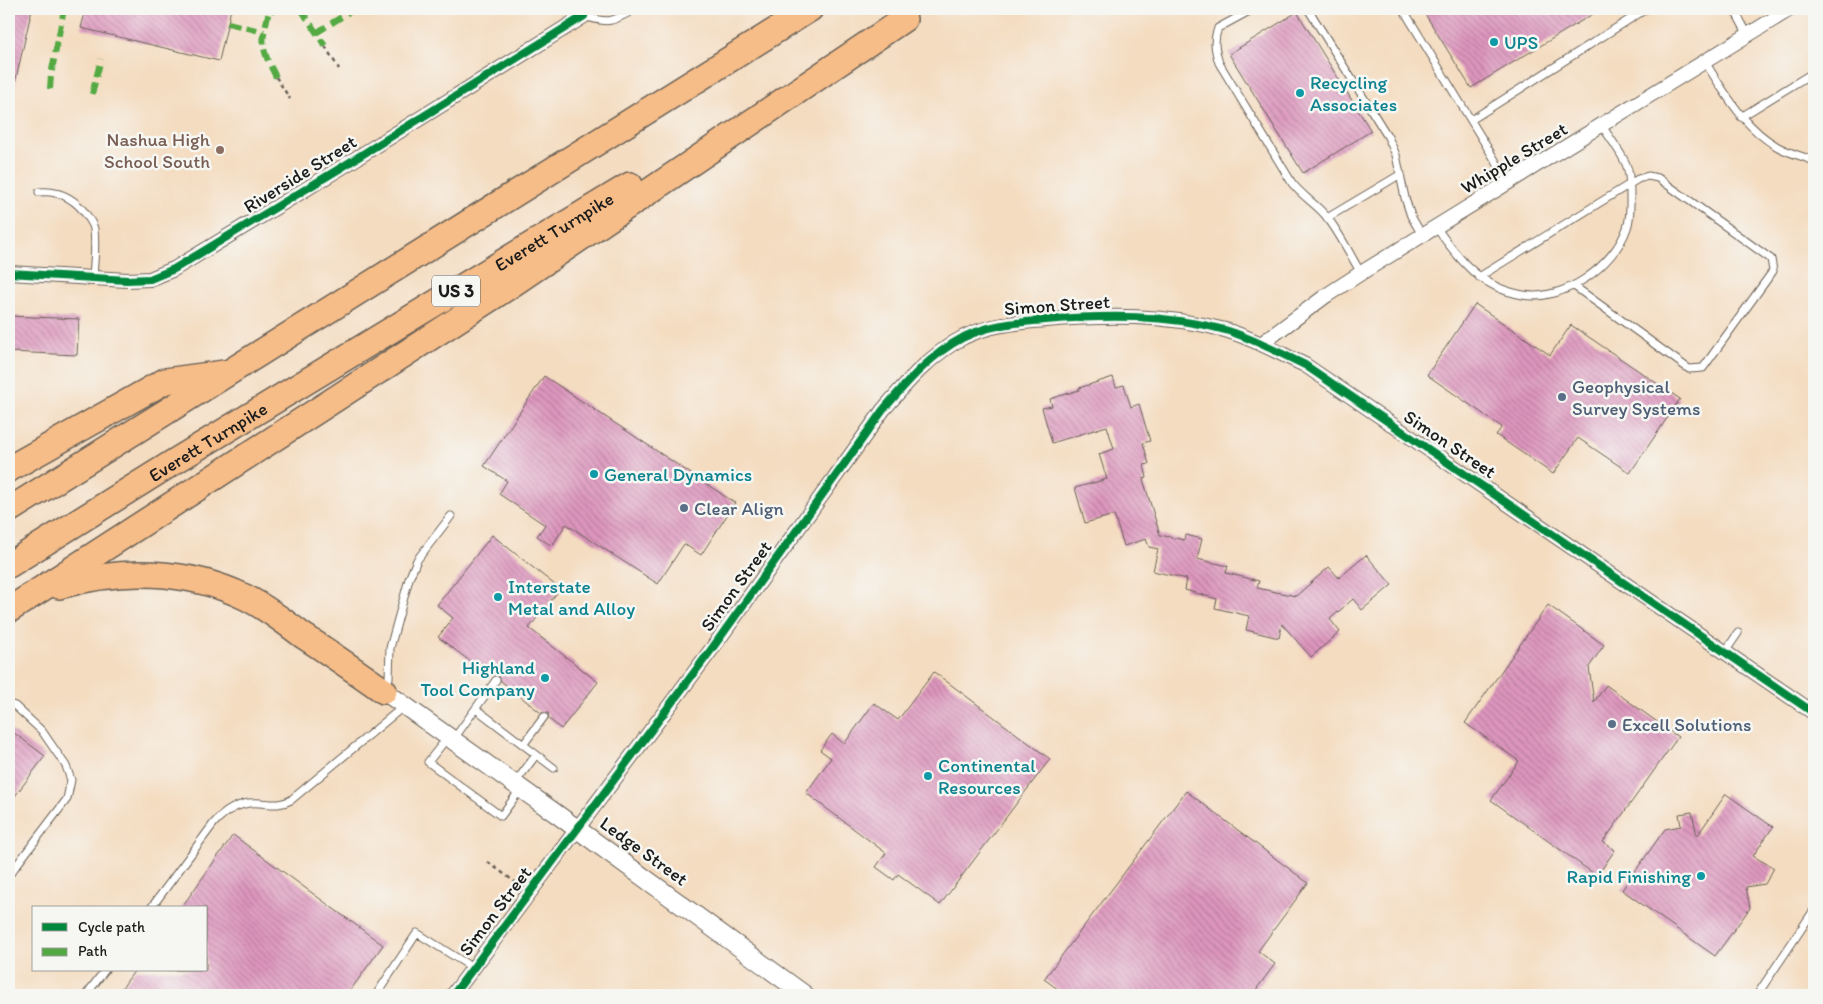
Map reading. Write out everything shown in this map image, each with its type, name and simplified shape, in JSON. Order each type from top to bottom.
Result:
[{"type":"highway","name":"US 3","points":[[9,510],[810,9]]},
{"type":"highway","points":[[17,604],[505,289],[912,14]]},
{"type":"highway","name":"Everett Turnpike","points":[[9,565],[185,455],[912,14]]},
{"type":"highway","points":[[9,469],[165,381],[234,371]]},
{"type":"highway","points":[[17,604],[72,582],[124,574],[171,576],[208,583],[246,598],[269,611],[384,691]]},
{"type":"street","name":"Whipple Street","points":[[1261,344],[1327,295],[1361,273],[1790,9]]},
{"type":"street","name":"Riverside Street","points":[[9,273],[127,280],[150,279],[174,269],[339,169],[584,16]]},
{"type":"street","name":"Simon Street","points":[[453,995],[711,650],[883,410],[932,357],[964,337],[1000,324],[1093,316],[1167,320],[1200,324],[1227,331],[1261,344],[1305,365],[1814,713]]},
{"type":"street","name":"Ledge Street","points":[[384,691],[577,828],[805,995]]},
{"type":"lane","points":[[584,16],[600,21],[617,20],[635,9]]},
{"type":"lane","points":[[1253,9],[1218,28],[1215,36],[1215,49],[1219,63],[1296,188],[1327,218],[1361,273]]},
{"type":"lane","points":[[1308,9],[1388,137],[1396,155],[1405,198],[1411,216],[1422,235]]},
{"type":"lane","points":[[1403,9],[1509,183]]},
{"type":"lane","points":[[1471,120],[1646,9]]},
{"type":"lane","points":[[1734,9],[1748,35]]},
{"type":"lane","points":[[1705,62],[1741,117],[1779,148],[1814,161]]},
{"type":"lane","points":[[1741,117],[1814,72]]},
{"type":"lane","points":[[1436,227],[1469,269],[1480,277],[1506,290],[1523,295],[1539,296],[1574,286],[1599,267],[1621,242],[1630,216],[1630,184],[1627,165],[1602,126]]},
{"type":"lane","points":[[1327,218],[1401,174]]},
{"type":"lane","points":[[1480,277],[1638,179],[1648,176],[1658,178],[1771,259],[1773,272],[1703,368],[1689,369],[1574,286]]},
{"type":"lane","points":[[39,192],[60,193],[72,199],[82,208],[94,229],[94,277]]},
{"type":"lane","points":[[384,691],[389,678],[390,648],[408,579],[417,560],[451,516]]},
{"type":"lane","points":[[1725,652],[1738,633]]},
{"type":"lane","points":[[496,680],[476,708],[428,762],[501,816],[536,755]]},
{"type":"lane","points":[[9,704],[15,706],[42,731],[66,766],[71,780],[67,799],[9,875]]},
{"type":"lane","points":[[152,906],[214,823],[226,812],[234,807],[250,802],[280,805],[296,797],[404,706]]},
{"type":"lane","points":[[476,708],[554,768]]},
{"type":"lane","points":[[523,745],[544,717]]},
{"type":"lane","points":[[1757,995],[1814,910]]},
{"type":"lane","points":[[376,995],[417,933],[473,968]]},
{"type":"lane","points":[[86,995],[103,972]]},
{"type":"path","points":[[325,46],[339,69]]},
{"type":"path","points":[[276,77],[290,99]]},
{"type":"path","points":[[488,862],[529,893]]},
{"type":"building","points":[[9,9],[32,9],[14,87],[9,86]]},
{"type":"building","points":[[86,9],[231,9],[219,61],[81,28]]},
{"type":"building","name":"UPS","points":[[1422,9],[1601,9],[1471,88]]},
{"type":"building","name":"Recycling Associates","points":[[1297,12],[1371,131],[1303,173],[1229,54]]},
{"type":"building","points":[[1475,304],[1550,355],[1571,325],[1680,399],[1630,473],[1578,438],[1553,474],[1496,435],[1502,427],[1427,375]]},
{"type":"building","points":[[9,316],[79,319],[77,355],[9,352]]},
{"type":"building","name":"General Dynamics","points":[[544,376],[735,503],[701,555],[684,544],[658,584],[566,524],[552,546],[537,536],[545,525],[499,494],[507,481],[484,466]]},
{"type":"building","points":[[1113,377],[1116,387],[1124,385],[1131,407],[1139,404],[1150,441],[1143,443],[1149,464],[1144,465],[1147,478],[1143,479],[1160,535],[1184,540],[1186,535],[1202,539],[1197,559],[1228,566],[1226,573],[1259,581],[1257,588],[1296,596],[1329,567],[1339,578],[1366,555],[1392,585],[1362,610],[1353,599],[1330,619],[1340,632],[1311,657],[1282,624],[1279,638],[1246,630],[1249,616],[1215,608],[1217,599],[1185,590],[1187,579],[1153,571],[1158,549],[1149,547],[1146,539],[1124,546],[1114,515],[1085,523],[1075,488],[1107,479],[1099,454],[1114,449],[1107,426],[1052,443],[1042,408],[1052,406],[1050,399]]},
{"type":"building","name":"Interstate Metal and Alloy","points":[[492,535],[560,589],[529,628],[598,682],[561,729],[549,719],[548,713],[541,713],[501,681],[499,676],[494,675],[477,662],[475,665],[438,637],[453,618],[437,605]]},
{"type":"building","points":[[1548,605],[1604,645],[1589,667],[1594,702],[1606,685],[1678,737],[1603,842],[1615,850],[1597,876],[1491,800],[1519,761],[1465,723]]},
{"type":"building","name":"Continental Resources","points":[[934,672],[1050,759],[940,905],[898,874],[894,880],[876,867],[886,853],[806,793],[831,758],[820,750],[832,734],[844,744],[874,703],[898,720]]},
{"type":"building","points":[[9,729],[45,756],[9,804]]},
{"type":"building","points":[[1186,791],[1308,883],[1258,951],[1275,964],[1252,995],[1066,995],[1044,979]]},
{"type":"building","name":"Rapid Finishing","points":[[1726,794],[1773,827],[1753,856],[1774,868],[1765,884],[1746,887],[1750,908],[1715,956],[1622,890],[1665,829],[1681,826],[1679,814],[1692,812],[1697,836]]},
{"type":"building","points":[[233,835],[383,945],[347,995],[117,995],[134,972],[208,972],[208,906],[182,906]]},
{"type":"marked path","points":[[50,89],[64,9]]},
{"type":"marked path","points":[[276,77],[267,58],[263,39],[269,11],[284,9]]},
{"type":"marked path","points":[[301,9],[325,46]]},
{"type":"marked path","points":[[316,33],[354,9]]},
{"type":"marked path","points":[[228,23],[264,32]]},
{"type":"marked path","points":[[92,94],[101,59]]},
{"type":"cycle path","points":[[9,273],[127,280],[150,279],[174,269],[339,169],[584,16]]},
{"type":"cycle path","points":[[453,995],[711,650],[883,410],[910,379],[930,360],[964,337],[994,327],[1014,323],[1068,318],[1158,318],[1225,330],[1266,346],[1305,365],[1814,713]]},
{"type":"place","name":"UPS","points":[[1494,42]]},
{"type":"place","name":"Recycling Associates","points":[[1300,93]]},
{"type":"place","name":"Nashua High School South","points":[[220,150]]},
{"type":"place","name":"Geophysical Survey Systems","points":[[1562,397]]},
{"type":"place","name":"General Dynamics","points":[[594,474]]},
{"type":"place","name":"Clear Align","points":[[684,508]]},
{"type":"place","name":"Interstate Metal and Alloy","points":[[498,597]]},
{"type":"place","name":"Highland Tool Company","points":[[545,678]]},
{"type":"place","name":"Excell Solutions","points":[[1612,724]]},
{"type":"place","name":"Continental Resources","points":[[928,776]]},
{"type":"place","name":"Rapid Finishing","points":[[1701,876]]}]
